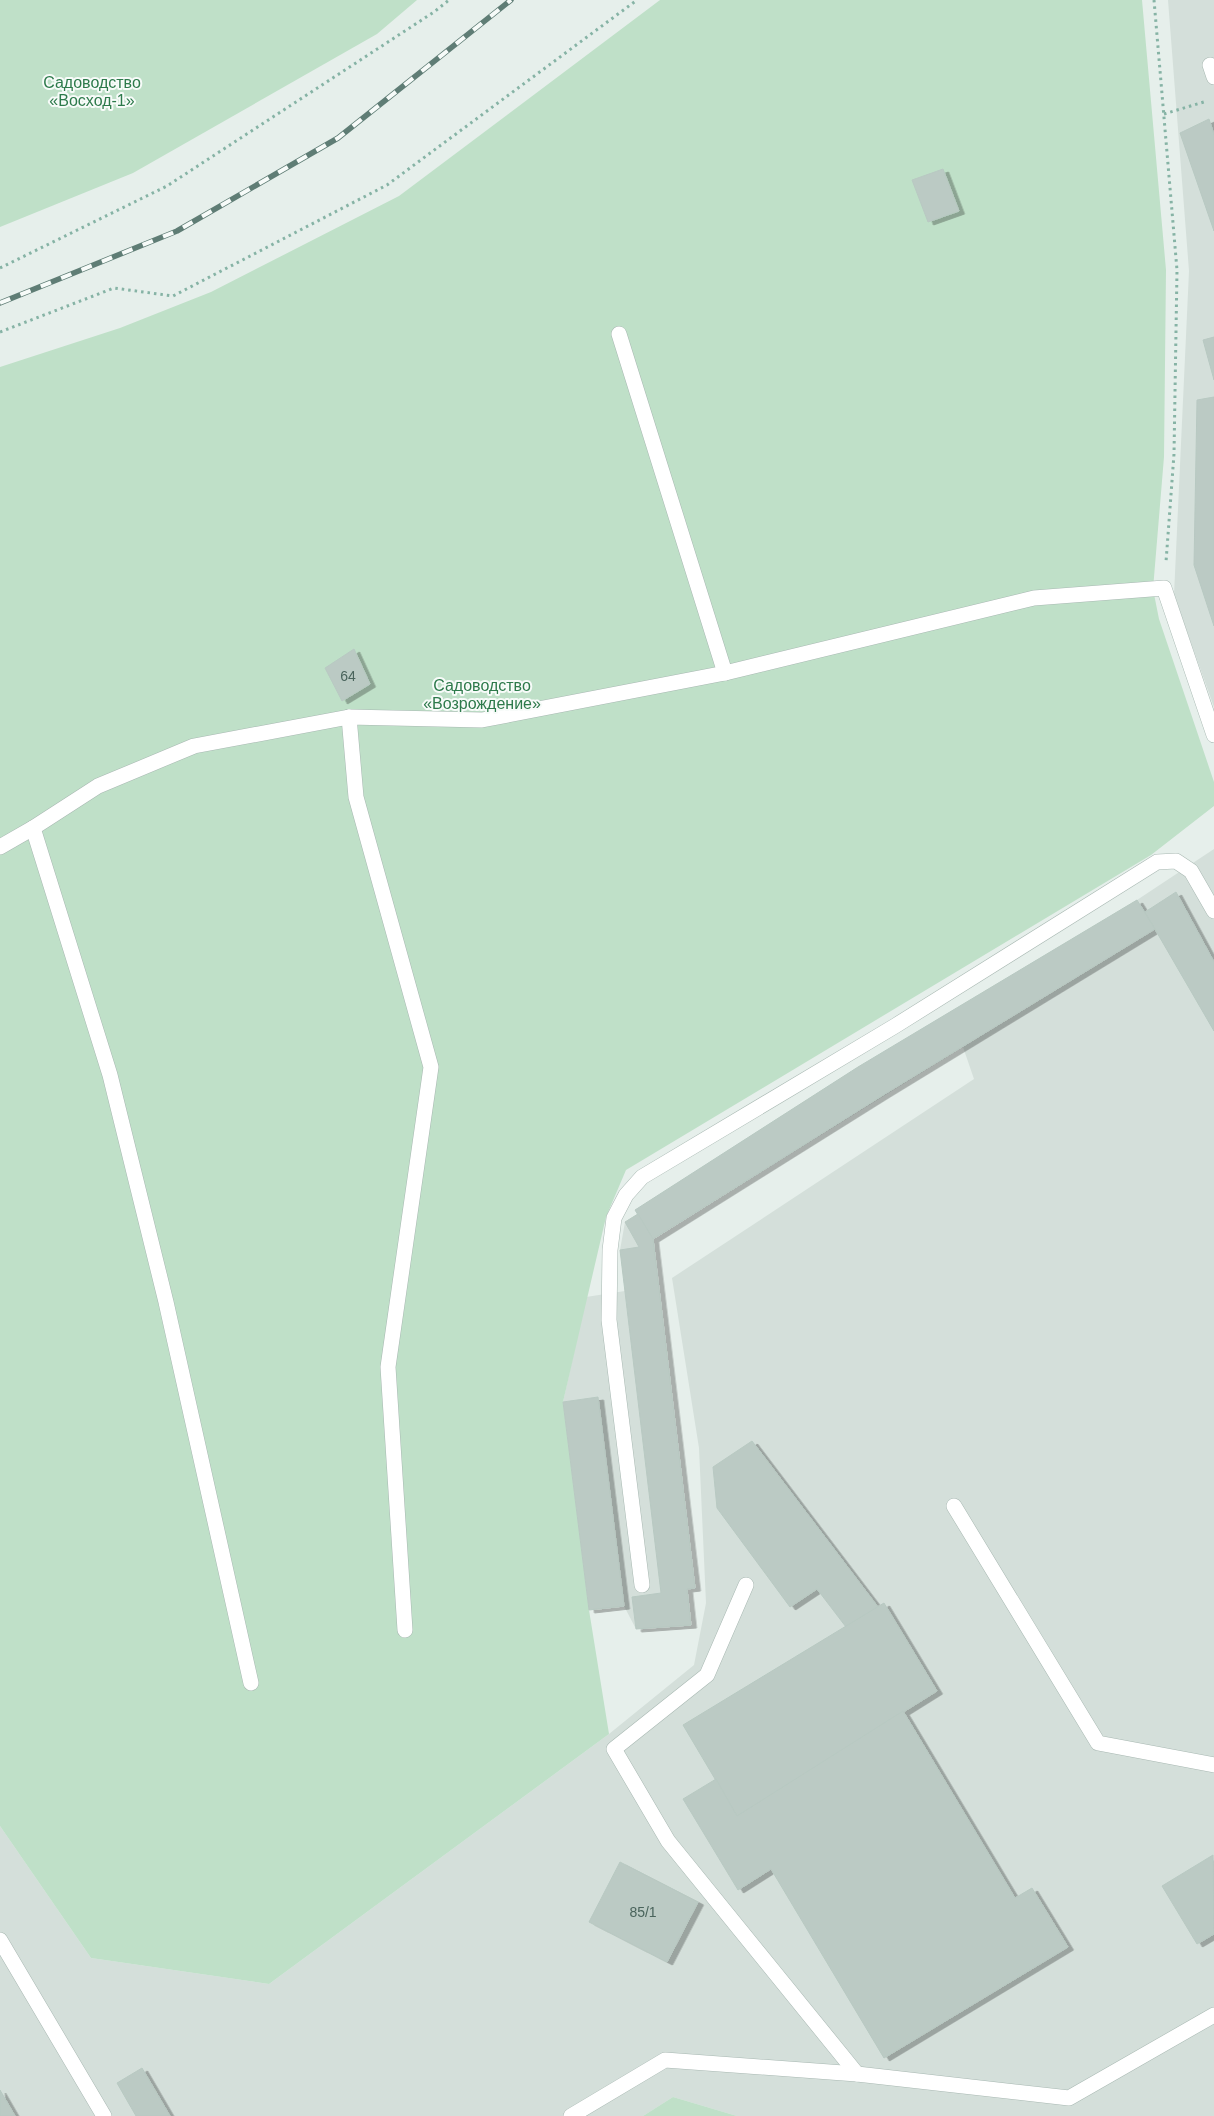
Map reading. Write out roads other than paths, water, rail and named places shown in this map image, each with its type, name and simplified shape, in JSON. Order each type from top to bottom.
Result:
[{"type":"street","points":[[619,334],[725,673]]},
{"type":"street","points":[[0,847],[98,786],[194,746],[349,717],[482,720],[725,673],[1034,598],[1164,588],[1214,735]]},
{"type":"street","points":[[349,717],[356,797],[431,1067],[388,1367],[405,1630]]},
{"type":"street","points":[[33,828],[110,1075],[166,1302],[252,1683]]},
{"type":"street","points":[[642,1585],[610,1320],[610,1250],[614,1218],[626,1194],[642,1177],[895,1026],[1158,862],[1176,861],[1191,871],[1214,911]]},
{"type":"street","points":[[954,1506],[1098,1743],[1214,1765]]},
{"type":"street","points":[[746,1585],[707,1675],[614,1749],[668,1841],[857,2074]]},
{"type":"street","points":[[0,1940],[104,2116]]},
{"type":"street","points":[[571,2116],[665,2060],[857,2074],[1069,2098],[1214,2015]]},
{"type":"railway","points":[[0,303],[177,231],[338,138],[511,0]]},
{"type":"park label","name":"Садоводство «Восход-1»","points":[[92,91]]},
{"type":"park label","name":"Садоводство «Возрождение»","points":[[482,694]]}]
